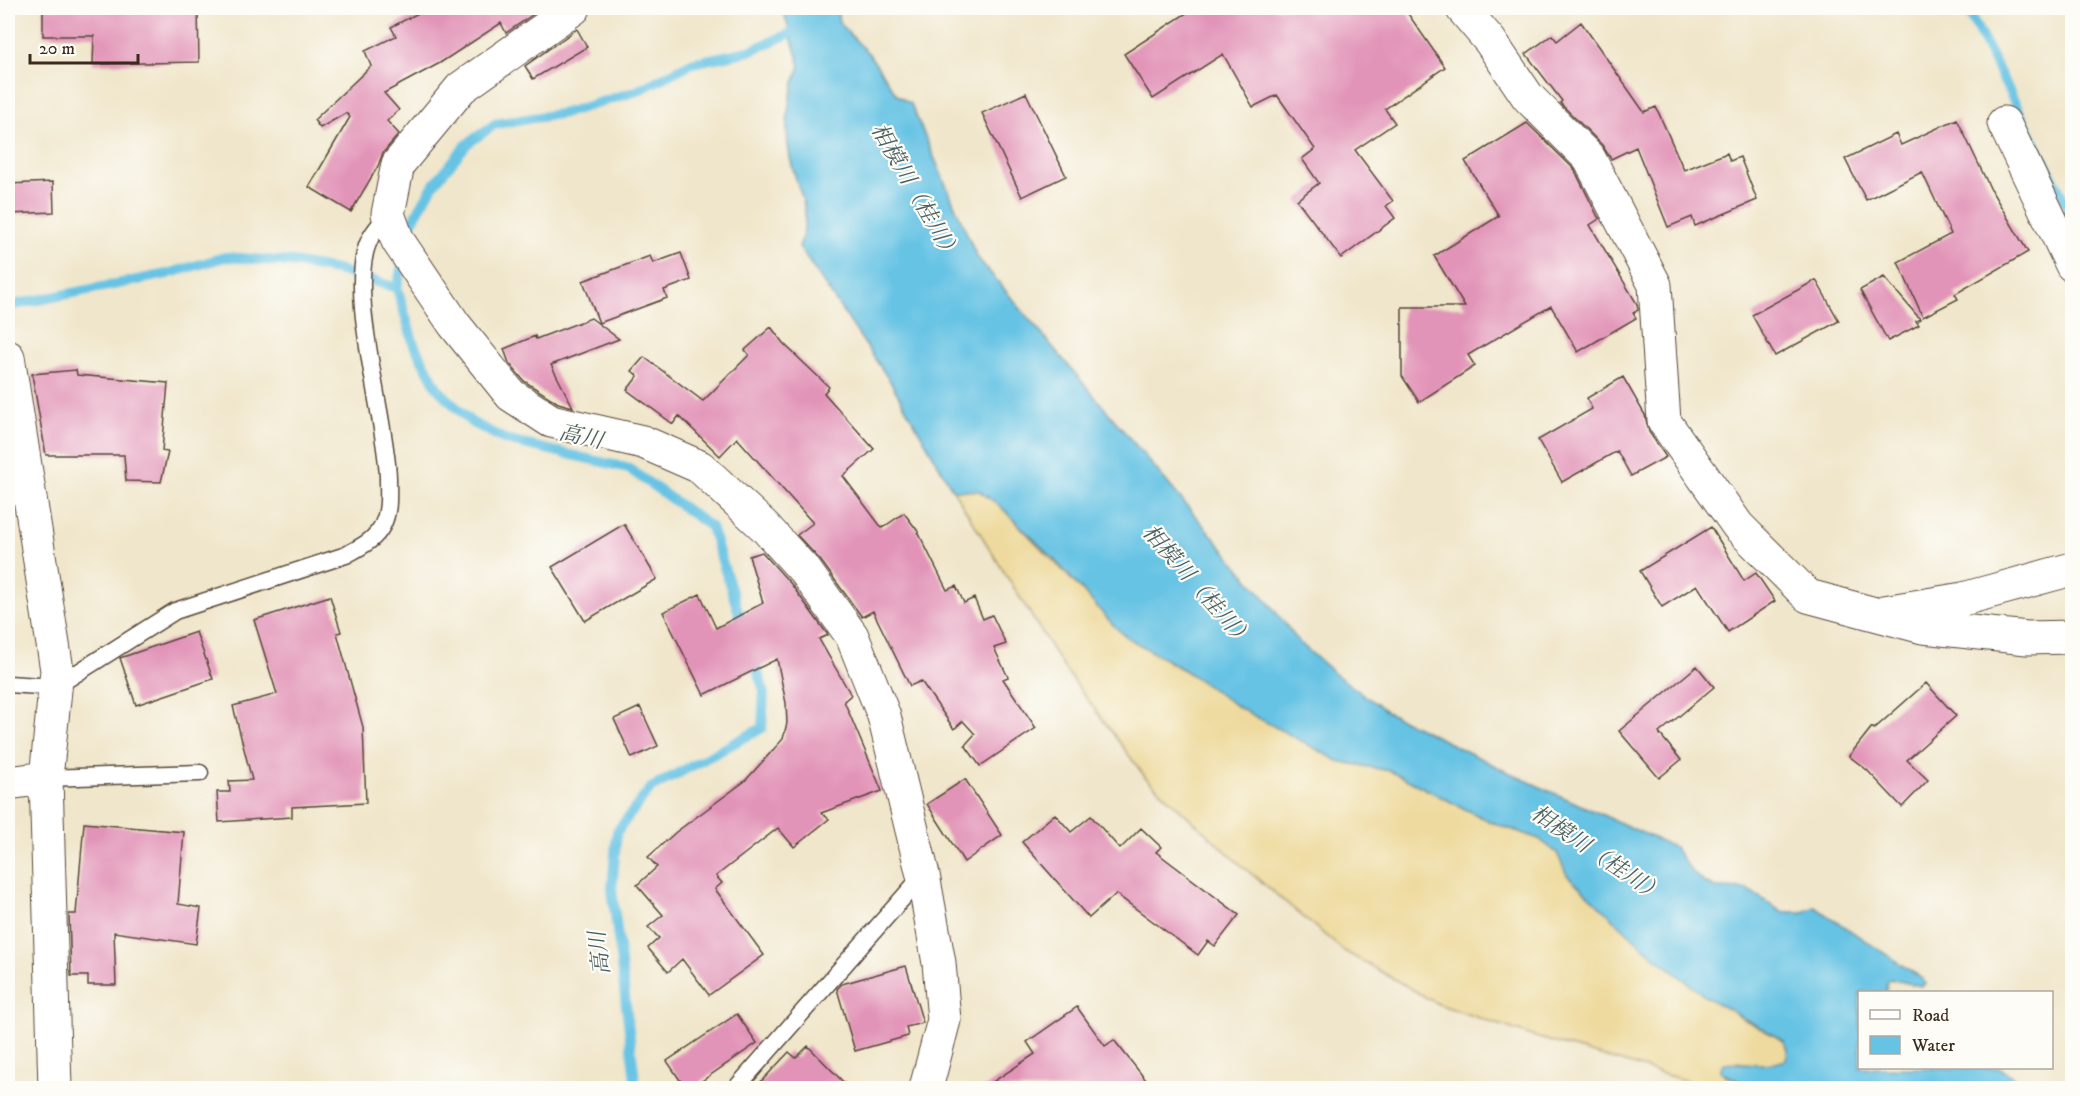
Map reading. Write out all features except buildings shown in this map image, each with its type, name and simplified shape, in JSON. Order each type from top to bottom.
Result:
[{"type":"street","points":[[574,8],[461,88],[398,164],[399,238],[453,324],[512,395],[551,421],[643,442],[700,467],[764,526],[806,572],[852,636],[884,716],[922,875],[939,963],[944,1020],[926,1089]]},
{"type":"street","points":[[1462,8],[1490,41],[1528,97],[1588,158],[1655,285],[1664,421],[1738,526],[1808,596],[1923,627],[2027,638],[2073,637]]},
{"type":"street","points":[[2004,123],[2073,265]]},
{"type":"street","points":[[9,364],[57,670],[46,778],[55,1089]]},
{"type":"street","points":[[1874,614],[1963,598],[2073,569]]},
{"type":"street","points":[[8,783],[46,778]]},
{"type":"lane","points":[[8,684],[55,687],[175,610],[346,555],[370,541],[381,528],[388,511],[387,458],[361,294],[364,259],[369,241],[399,238]]},
{"type":"lane","points":[[46,778],[200,773]]},
{"type":"lane","points":[[736,1089],[922,875]]},
{"type":"sand","points":[[953,490],[979,491],[999,505],[1128,638],[1338,761],[1390,771],[1491,822],[1539,839],[1557,853],[1567,875],[1593,897],[1741,1018],[1784,1041],[1788,1049],[1786,1060],[1771,1066],[1737,1062],[1725,1075],[1752,1088],[1701,1085],[1539,1038],[1438,1004],[1344,951],[1241,865],[1146,778],[1064,668]]},
{"type":"water","name":"相模川（桂川）","points":[[790,8],[837,8],[839,23],[869,54],[897,95],[911,104],[977,257],[1268,602],[1299,642],[1335,674],[1389,713],[1516,776],[1674,847],[1691,871],[1705,883],[1716,888],[1747,889],[1782,912],[1803,912],[1815,907],[1923,979],[1925,984],[1921,986],[1890,979],[1887,982],[1886,991],[1858,991],[1858,1069],[2002,1069],[2030,1088],[1752,1088],[1720,1071],[1723,1064],[1770,1064],[1786,1060],[1788,1049],[1784,1041],[1706,997],[1644,948],[1567,875],[1557,853],[1539,839],[1491,822],[1390,771],[1338,761],[1238,707],[1183,669],[1128,638],[1115,627],[1053,558],[999,505],[979,491],[953,490],[890,381],[799,247],[805,210],[790,157],[787,122],[792,88],[800,66],[784,13]]},
{"type":"waterway","points":[[1967,8],[2072,216]]},
{"type":"waterway","name":"高川","points":[[408,242],[412,222],[434,184],[467,144],[495,124],[565,113],[637,91],[692,63],[749,51],[803,28]]},
{"type":"waterway","points":[[8,306],[167,274],[225,257],[292,262],[341,271],[397,288]]},
{"type":"waterway","name":"高川","points":[[403,261],[397,288],[414,345],[438,389],[471,422],[506,440],[628,468],[711,527],[744,629]]},
{"type":"waterway","name":"高川","points":[[636,1088],[612,889],[617,831],[651,788],[762,728],[764,691],[753,658]]}]
